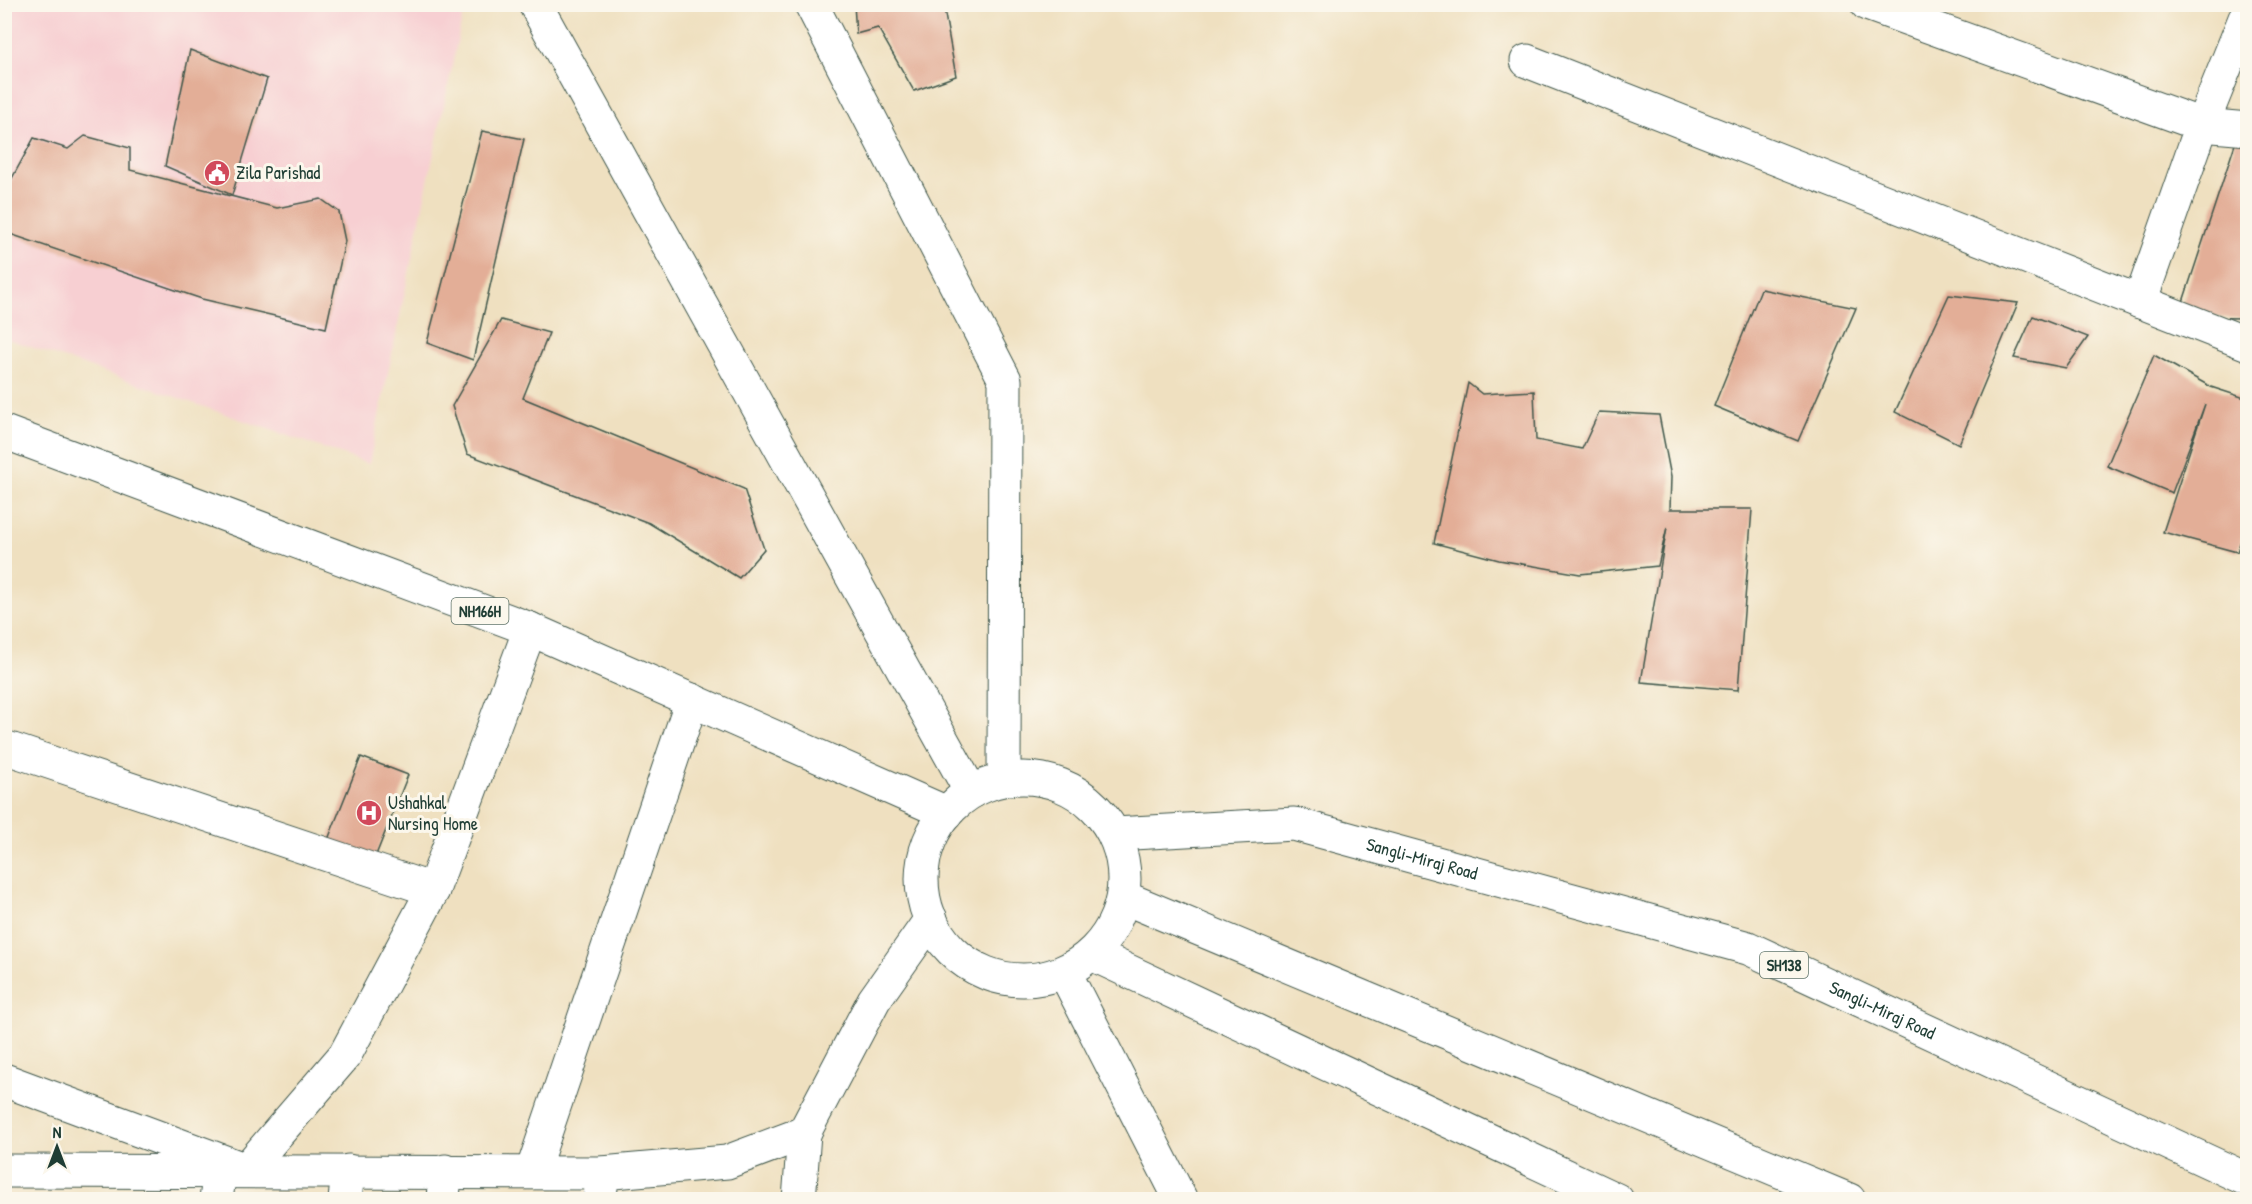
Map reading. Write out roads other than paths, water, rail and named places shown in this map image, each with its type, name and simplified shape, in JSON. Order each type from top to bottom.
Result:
[{"type":"main road","points":[[535,4],[960,772],[973,791]]},
{"type":"main road","points":[[811,4],[1005,380],[1004,779]]},
{"type":"main road","points":[[1867,4],[2202,125],[2247,129]]},
{"type":"main road","points":[[2140,302],[2202,125],[2247,11]]},
{"type":"main road","points":[[1527,61],[2247,344]]},
{"type":"main road","name":"NH166H","points":[[4,432],[530,629],[946,813]]},
{"type":"main road","points":[[227,1180],[345,1055],[433,890],[530,629]]},
{"type":"main road","points":[[532,1172],[692,700]]},
{"type":"main road","points":[[4,747],[433,890]]},
{"type":"main road","points":[[1004,779],[1037,779],[1069,788],[1096,807],[1115,834],[1125,865],[1125,898],[1094,955],[1065,973],[997,978],[966,964],[941,940],[925,910],[921,875],[929,842],[946,813],[973,791],[1004,779]]},
{"type":"main road","name":"Sangli-Miraj Road","points":[[1115,834],[1294,824],[1748,948],[2247,1180]]},
{"type":"main road","points":[[1125,898],[1849,1200]]},
{"type":"main road","points":[[799,1200],[804,1133],[874,1000],[931,920]]},
{"type":"main road","points":[[1094,955],[1617,1200]]},
{"type":"main road","points":[[1065,973],[1180,1200]]},
{"type":"main road","points":[[4,1080],[227,1180]]},
{"type":"main road","points":[[4,1171],[346,1185],[444,1186],[532,1172],[601,1186],[727,1162],[804,1133]]},
{"type":"place","name":"Zila Parishad","points":[[217,173]]},
{"type":"place","name":"Ushahkal Nursing Home","points":[[369,813]]}]
